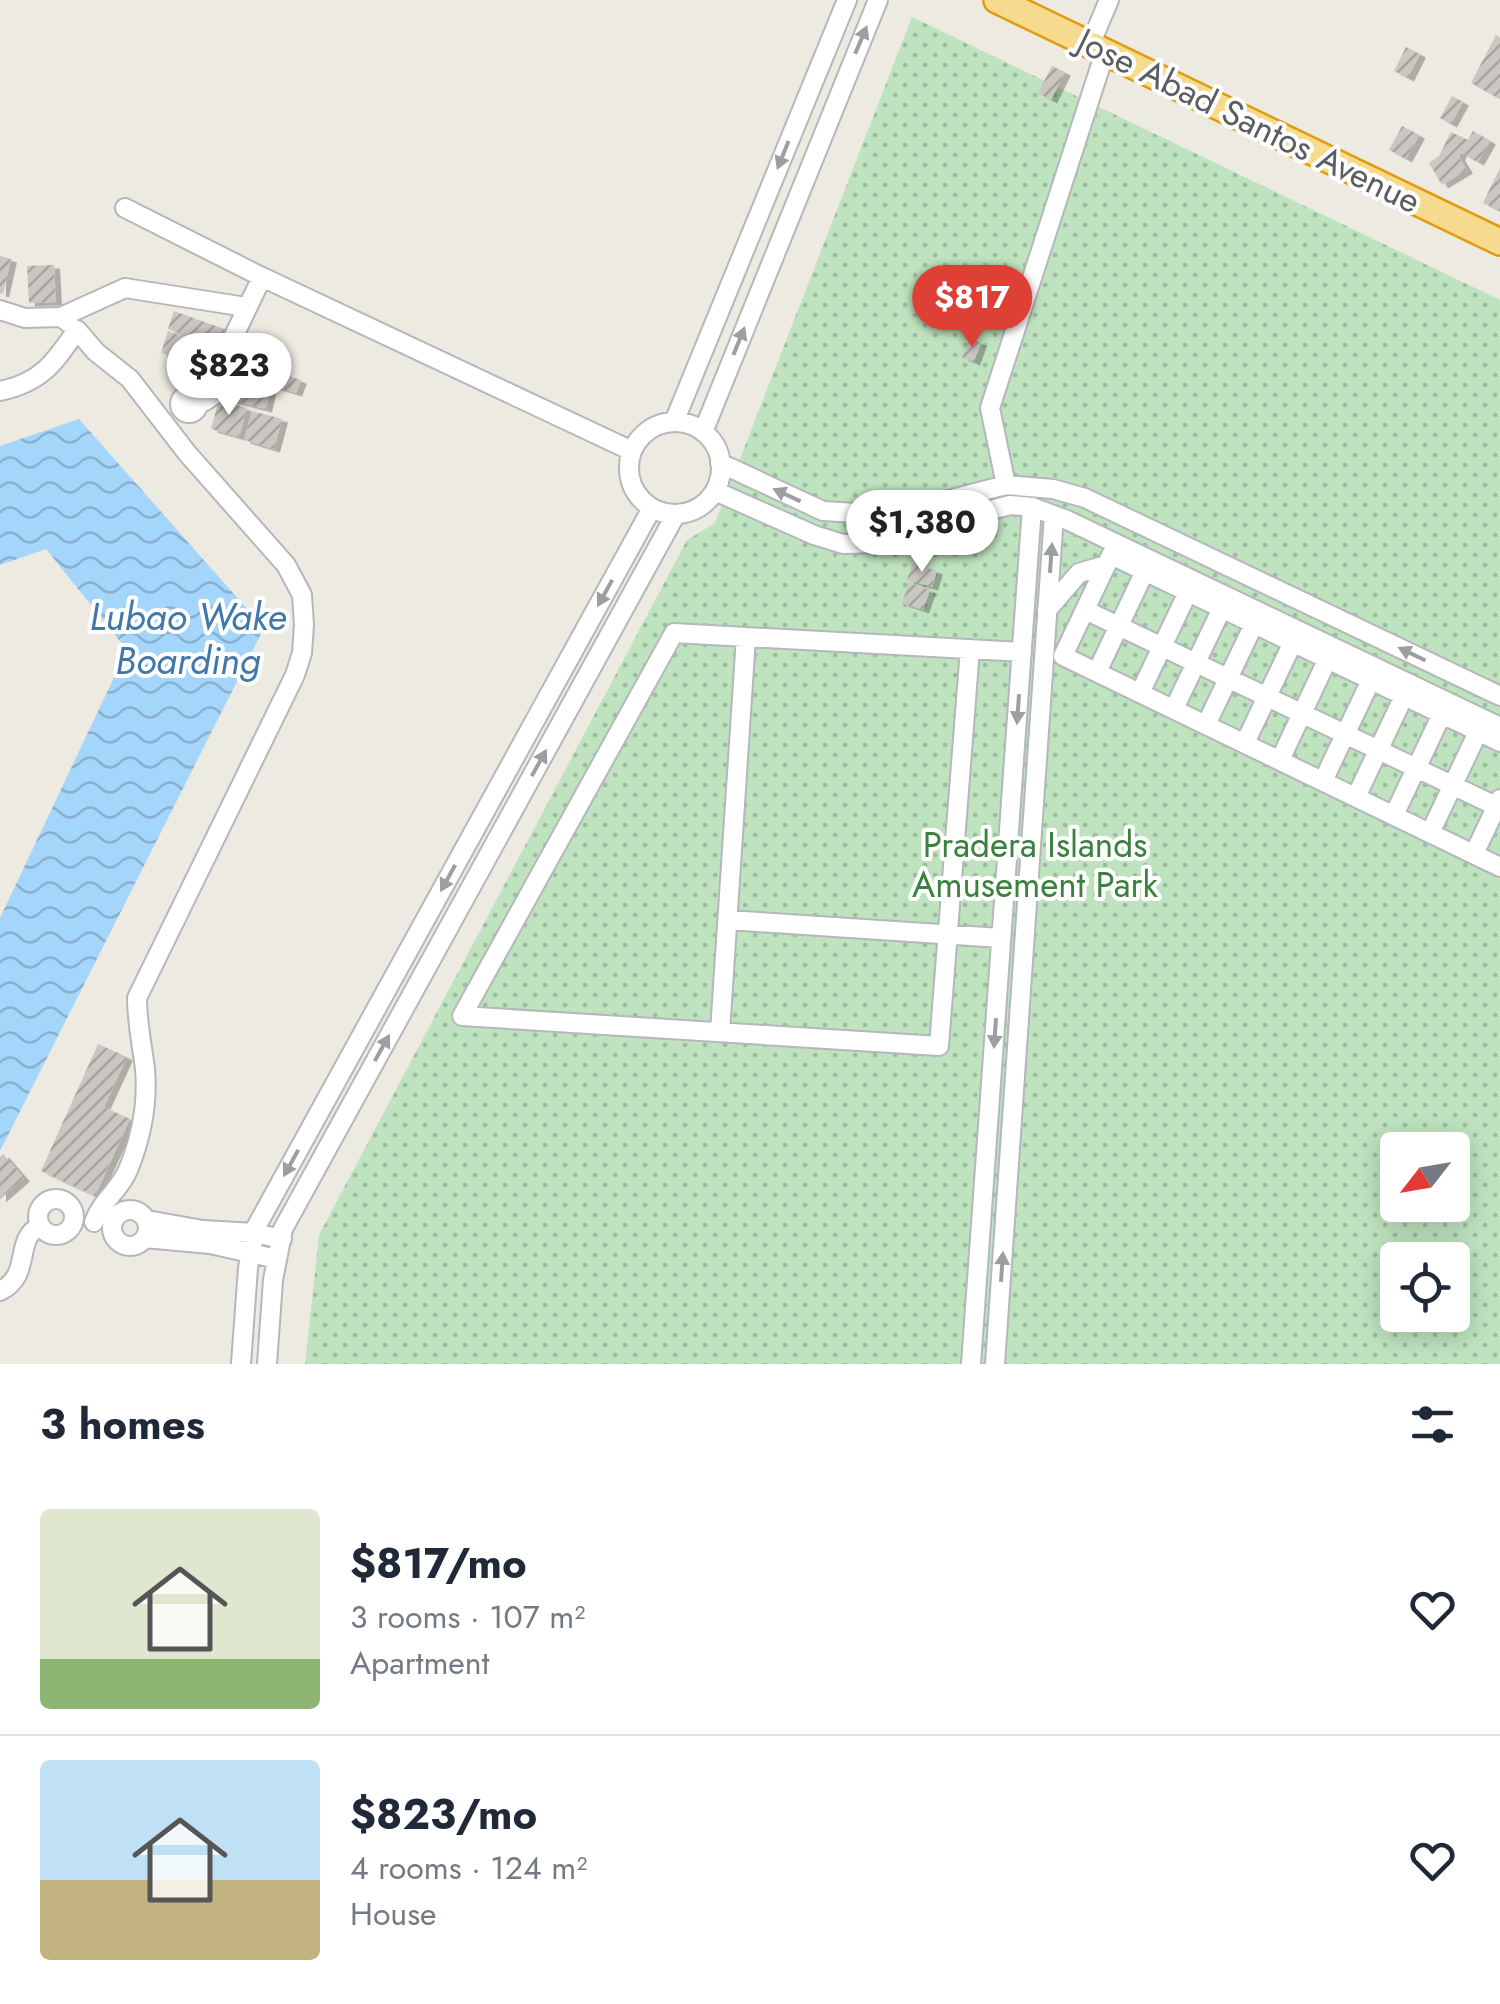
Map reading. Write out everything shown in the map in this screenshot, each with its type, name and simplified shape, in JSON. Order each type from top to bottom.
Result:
[{"type":"highway","name":"Jose Abad Santos Avenue","points":[[998,0],[1500,242]]},
{"type":"street","points":[[674,422],[847,0]]},
{"type":"street","points":[[703,432],[878,0]]},
{"type":"street","points":[[1006,485],[990,408],[1109,0]]},
{"type":"street","points":[[814,80],[840,90]]},
{"type":"street","points":[[125,208],[262,277],[632,451]]},
{"type":"street","points":[[162,421],[221,390],[230,342],[262,277]]},
{"type":"street","points":[[0,310],[25,318],[62,317],[125,288],[246,307]]},
{"type":"street","points":[[62,317],[130,379],[286,565],[302,595],[302,654],[295,675],[136,998],[145,1102],[138,1141],[126,1174],[99,1208],[103,1224],[123,1245],[133,1246],[146,1229]]},
{"type":"street","points":[[0,391],[33,380],[55,361],[77,330]]},
{"type":"street","points":[[674,422],[703,432],[713,442],[720,464],[715,491],[690,512],[676,514],[652,508],[634,489],[630,464],[639,440],[660,424],[674,422]]},
{"type":"street","points":[[720,464],[823,511],[840,514],[890,514],[1006,485],[1053,489],[1085,498],[1500,696]]},
{"type":"street","points":[[715,491],[843,544],[907,538],[1010,505],[1032,507],[1331,654],[1500,727]]},
{"type":"street","points":[[971,1364],[1032,507]]},
{"type":"street","points":[[241,1364],[255,1229],[652,508]]},
{"type":"street","points":[[267,1364],[273,1280],[283,1229],[676,514]]},
{"type":"street","points":[[996,1364],[1054,515]]},
{"type":"street","points":[[1500,742],[1371,680],[1331,654],[1293,642],[1111,555],[1063,656],[1500,866]]},
{"type":"street","points":[[1047,611],[1080,573],[1106,565]]},
{"type":"street","points":[[1097,672],[1145,571]]},
{"type":"street","points":[[1140,693],[1188,592]]},
{"type":"street","points":[[1174,709],[1222,608]]},
{"type":"street","points":[[1085,610],[1453,786],[1499,804],[1474,854]]},
{"type":"street","points":[[1206,724],[1254,624]]},
{"type":"street","points":[[970,649],[939,1046],[462,1016],[674,633],[970,649],[1022,652]]},
{"type":"street","points":[[720,1032],[746,637]]},
{"type":"street","points":[[1245,744],[1293,642]]},
{"type":"street","points":[[1280,760],[1331,654]]},
{"type":"street","points":[[1323,781],[1371,680]]},
{"type":"street","points":[[1356,797],[1404,696]]},
{"type":"street","points":[[1394,815],[1442,714]]},
{"type":"street","points":[[1430,833],[1478,732]]},
{"type":"street","points":[[728,920],[1001,938]]},
{"type":"street","points":[[53,1199],[70,1206],[74,1220],[70,1230],[60,1236],[49,1234],[40,1226],[42,1205],[53,1199]]},
{"type":"street","points":[[74,1220],[103,1224],[127,1210],[138,1212],[146,1229]]},
{"type":"street","points":[[0,1291],[18,1276],[25,1239],[40,1226]]},
{"type":"street","points":[[146,1229],[255,1232],[282,1239]]},
{"type":"street","points":[[146,1229],[277,1259]]},
{"type":"green space","name":"Pradera Islands Amusement Park","points":[[912,17],[1500,300],[1500,1364],[305,1364],[319,1235],[687,540],[715,523]]},
{"type":"water","name":"Lubao Wake Boarding","points":[[79,419],[264,628],[0,1151],[0,918],[127,650],[46,549],[0,565],[0,446]]},
{"type":"building","points":[[1496,35],[1500,38],[1500,99],[1471,83]]},
{"type":"building","points":[[1406,47],[1420,54],[1408,78],[1394,71]]},
{"type":"building","points":[[1052,66],[1065,72],[1051,100],[1038,93]]},
{"type":"building","points":[[1452,96],[1463,102],[1451,124],[1440,118]]},
{"type":"building","points":[[1402,126],[1419,135],[1406,159],[1389,150]]},
{"type":"building","points":[[1473,131],[1490,141],[1478,162],[1461,153],[1459,157],[1467,170],[1442,185],[1429,163],[1439,156],[1451,132],[1468,140]]},
{"type":"building","points":[[1500,168],[1500,211],[1483,203]]},
{"type":"building","points":[[0,256],[11,259],[3,294],[0,293]]},
{"type":"building","points":[[54,265],[56,302],[29,303],[27,266]]},
{"type":"building","points":[[174,311],[227,330],[221,348],[168,329]]},
{"type":"building","points":[[168,331],[193,340],[186,361],[161,353]]},
{"type":"building","points":[[970,338],[981,343],[974,362],[962,357]]},
{"type":"building","points":[[199,344],[223,352],[217,372],[193,363]]},
{"type":"building","points":[[277,372],[301,380],[296,393],[273,386]]},
{"type":"building","points":[[233,373],[272,383],[266,409],[227,399]]},
{"type":"building","points":[[219,400],[247,408],[239,437],[211,429]]},
{"type":"building","points":[[252,411],[282,419],[274,449],[244,440]]},
{"type":"building","points":[[913,563],[937,571],[932,587],[907,580]]},
{"type":"building","points":[[909,582],[930,590],[923,610],[902,603]]},
{"type":"building","points":[[98,1044],[127,1057],[104,1107],[130,1119],[95,1196],[41,1171]]},
{"type":"building","points":[[3,1154],[24,1178],[0,1199],[0,1157]]}]
